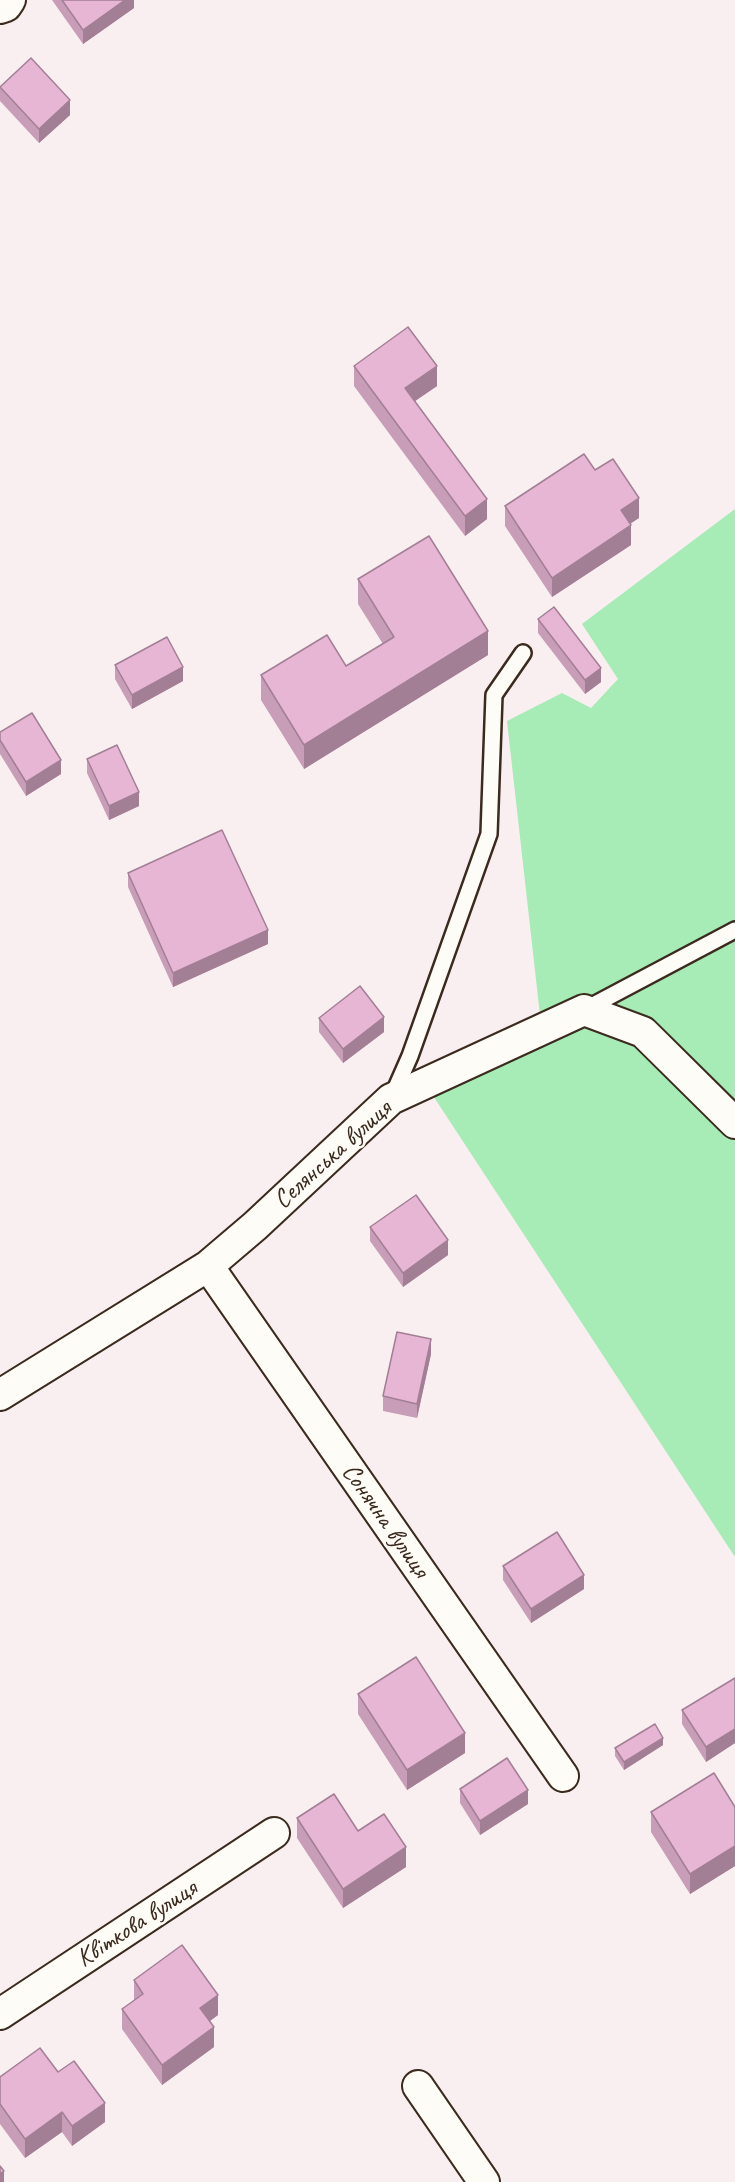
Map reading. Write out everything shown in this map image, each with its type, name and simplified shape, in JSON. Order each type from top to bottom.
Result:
[{"type":"street","points":[[0,8],[6,6],[10,0]]},
{"type":"street","points":[[584,1010],[643,1032],[735,1123]]},
{"type":"street","name":"Селянська вулиця","points":[[0,1395],[208,1266],[255,1226],[391,1099],[584,1010]]},
{"type":"street","name":"Сонячна вулиця","points":[[208,1266],[563,1776]]},
{"type":"street","name":"Квіткова вулиця","points":[[0,2014],[274,1833]]},
{"type":"street","points":[[418,2086],[484,2182]]},
{"type":"lane","points":[[391,1099],[410,1056],[489,834],[494,695],[523,653]]},
{"type":"lane","points":[[584,1010],[735,930]]},
{"type":"green space","points":[[735,509],[735,1557],[428,1088],[541,1024],[507,721],[562,693],[591,708],[618,679],[582,624]]},
{"type":"building","points":[[62,0],[125,0],[83,30]]},
{"type":"building","points":[[31,58],[70,100],[39,129],[0,87]]},
{"type":"building","points":[[408,327],[437,366],[405,388],[487,499],[465,516],[354,366]]},
{"type":"building","points":[[584,454],[595,470],[613,459],[639,498],[621,510],[631,525],[552,578],[505,506]]},
{"type":"building","points":[[429,536],[488,631],[304,745],[261,675],[327,635],[346,666],[394,637],[358,579]]},
{"type":"building","points":[[554,607],[601,668],[585,680],[538,619]]},
{"type":"building","points":[[167,637],[183,667],[132,695],[115,665]]},
{"type":"building","points":[[32,713],[61,760],[26,782],[0,740],[0,732]]},
{"type":"building","points":[[117,745],[139,792],[109,806],[87,759]]},
{"type":"building","points":[[222,830],[268,930],[173,973],[128,873]]},
{"type":"building","points":[[360,986],[384,1017],[343,1049],[319,1018]]},
{"type":"building","points":[[416,1195],[448,1240],[403,1273],[370,1227]]},
{"type":"building","points":[[397,1332],[431,1339],[417,1404],[383,1396]]},
{"type":"building","points":[[557,1532],[584,1575],[531,1609],[503,1566]]},
{"type":"building","points":[[416,1657],[465,1733],[407,1770],[358,1694]]},
{"type":"building","points":[[735,1678],[735,1729],[706,1747],[682,1710]]},
{"type":"building","points":[[655,1724],[663,1738],[624,1762],[615,1748]]},
{"type":"building","points":[[507,1758],[528,1790],[480,1821],[460,1789]]},
{"type":"building","points":[[714,1773],[735,1807],[735,1846],[690,1874],[651,1812]]},
{"type":"building","points":[[334,1794],[358,1831],[384,1814],[406,1847],[343,1889],[297,1818]]},
{"type":"building","points":[[182,1945],[218,1995],[200,2008],[214,2027],[162,2065],[122,2009],[143,1994],[134,1980]]},
{"type":"building","points":[[40,2048],[58,2072],[74,2061],[105,2103],[72,2126],[62,2112],[25,2139],[0,2104],[0,2077]]}]
